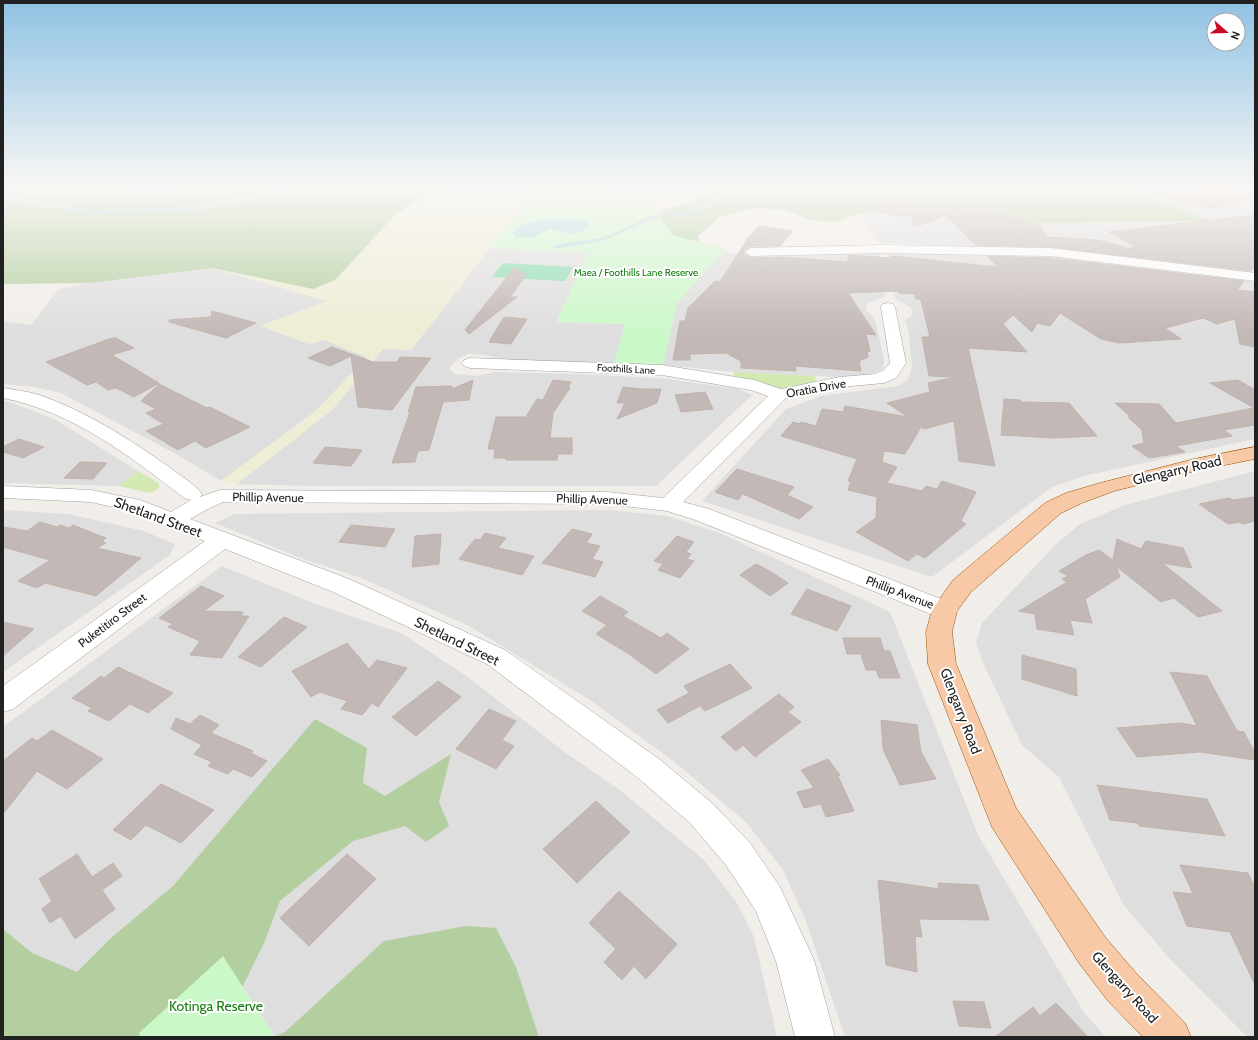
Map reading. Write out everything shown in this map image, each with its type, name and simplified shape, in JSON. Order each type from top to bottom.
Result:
[{"type":"main road","name":"Glengarry Road","points":[[1171,1037],[1122,987],[1092,950],[1003,817],[942,664],[939,632],[945,610],[962,586],[1053,508],[1074,498],[1107,487],[1194,465],[1255,453]]},
{"type":"street","points":[[751,252],[875,249],[1051,252],[1255,277]]},
{"type":"street","name":"Oratia Drive","points":[[668,505],[780,394],[840,382],[878,379],[890,374],[898,364],[888,307]]},
{"type":"street","name":"Foothills Lane","points":[[470,363],[662,370],[754,385],[780,394]]},
{"type":"street","points":[[3,393],[32,399],[71,415],[146,460],[191,494]]},
{"type":"street","name":"Phillip Avenue","points":[[162,516],[191,494],[202,491],[220,496],[607,498],[668,505],[701,514],[945,610]]},
{"type":"street","name":"Shetland Street","points":[[3,492],[91,496],[113,500],[162,516],[340,585],[496,658],[648,768],[701,813],[738,854],[768,899],[795,960],[815,1037]]},
{"type":"street","name":"Phillip Avenue","points":[[162,516],[220,496]]},
{"type":"street","name":"Puketitiro Street","points":[[3,701],[222,540]]},
{"type":"shaded area","points":[[875,238],[1255,238],[1255,273],[1071,250],[879,243]]},
{"type":"shaded area","points":[[490,248],[589,253],[556,322],[626,324],[614,363],[511,361],[485,355],[468,354],[458,359],[449,368],[455,374],[478,376],[495,372],[601,375],[668,379],[738,389],[752,395],[656,486],[316,486],[237,484],[332,410],[383,349],[411,350]]},
{"type":"shaded area","points":[[879,251],[885,297],[866,304],[867,311],[875,319],[884,360],[883,369],[868,375],[835,377],[734,372],[663,365],[677,303],[723,252],[741,255]]},
{"type":"shaded area","points":[[888,251],[958,252],[959,255],[1065,256],[1255,281],[1255,439],[1088,475],[1052,487],[932,577],[702,501],[786,409],[821,396],[897,386],[907,381],[912,368],[909,332],[905,320],[912,315],[912,309],[895,298]]},
{"type":"shaded area","points":[[216,268],[327,301],[261,326],[309,344],[325,340],[367,357],[316,411],[221,481],[178,455],[61,393],[34,387],[3,384],[3,321],[31,325],[59,289],[127,276]]},
{"type":"shaded area","points":[[3,401],[13,403],[56,420],[138,471],[119,486],[3,483]]},
{"type":"shaded area","points":[[1255,471],[1255,1037],[1247,1037],[1169,958],[1123,904],[1059,777],[1022,745],[984,665],[976,643],[982,623],[1056,544],[1080,524],[1125,505]]},
{"type":"shaded area","points":[[3,510],[68,514],[144,531],[175,544],[170,555],[3,672]]},
{"type":"shaded area","points":[[610,510],[667,516],[722,534],[890,612],[978,835],[1085,1014],[1106,1037],[845,1037],[806,921],[783,870],[746,822],[672,760],[590,700],[469,626],[361,578],[298,557],[215,523],[235,514]]},
{"type":"shaded area","points":[[222,566],[318,605],[401,633],[465,675],[566,753],[621,791],[704,860],[737,903],[754,937],[777,1037],[275,1037],[223,957],[3,1037],[3,727]]},
{"type":"green space","points":[[3,238],[374,238],[335,280],[313,289],[213,268],[88,283],[3,284]]},
{"type":"green space","points":[[374,238],[498,238],[411,350],[383,349],[332,410],[237,484],[221,481],[316,411],[367,357],[325,340],[309,344],[260,326],[326,301],[213,268],[313,289],[335,280]]},
{"type":"green space","name":"Maea / Foothills Lane Reserve","points":[[498,238],[682,238],[726,249],[677,303],[663,365],[614,363],[625,324],[556,322],[588,253],[490,248]]},
{"type":"green space","points":[[617,238],[698,238],[700,259],[577,279],[580,270]]},
{"type":"green space","points":[[503,263],[573,267],[565,281],[492,277]]},
{"type":"green space","points":[[734,372],[815,376],[816,382],[778,389],[734,376]]},
{"type":"green space","points":[[138,471],[159,483],[159,488],[150,493],[119,486]]},
{"type":"green space","points":[[315,719],[367,748],[363,783],[385,796],[451,754],[439,802],[449,826],[426,842],[405,826],[353,841],[280,901],[264,943],[233,1006],[254,1037],[3,1037],[3,929],[32,953],[77,972],[111,938],[173,886]]},
{"type":"green space","points":[[466,926],[496,928],[516,967],[539,1037],[274,1037],[285,1032],[384,941]]},
{"type":"green space","name":"Kotinga Reserve","points":[[223,956],[275,1037],[140,1037],[139,1033]]},
{"type":"building","points":[[748,238],[787,238],[780,246],[751,246],[744,251],[744,253],[751,258],[784,257],[848,262],[848,255],[891,258],[891,256],[998,267],[987,256],[1051,258],[1244,281],[1237,290],[1255,292],[1255,347],[1240,344],[1235,319],[1217,324],[1203,318],[1165,328],[1181,339],[1119,343],[1101,339],[1060,313],[1050,326],[1037,323],[1032,332],[1013,315],[1003,324],[1027,352],[968,348],[995,466],[959,461],[954,421],[924,429],[921,427],[905,454],[884,451],[882,462],[897,467],[887,483],[922,491],[926,486],[937,489],[942,481],[976,492],[961,521],[966,524],[925,558],[917,554],[908,561],[856,532],[876,518],[877,497],[848,490],[851,482],[848,481],[857,459],[781,436],[793,422],[800,424],[801,422],[816,426],[822,409],[843,412],[845,406],[908,417],[887,403],[930,392],[928,383],[955,377],[929,376],[922,337],[930,337],[920,299],[916,299],[915,294],[899,293],[898,291],[848,293],[876,335],[866,334],[870,351],[867,352],[868,357],[859,361],[861,371],[795,366],[796,371],[741,368],[741,361],[726,353],[690,354],[690,360],[673,360],[680,321],[685,321],[688,308],[715,281],[720,282]]},
{"type":"building","points":[[968,238],[1056,238],[1097,240],[1132,249],[1133,245],[1119,238],[1255,238],[1255,266],[1251,271],[1051,247],[976,245]]},
{"type":"building","points":[[515,267],[526,275],[510,297],[517,297],[469,334],[465,330]]},
{"type":"building","points":[[212,311],[256,323],[226,338],[169,322],[169,320],[211,317]]},
{"type":"building","points":[[504,317],[527,319],[511,344],[489,342]]},
{"type":"building","points":[[112,338],[116,338],[134,348],[112,355],[159,383],[134,397],[116,388],[108,390],[96,382],[87,385],[46,362]]},
{"type":"building","points":[[332,347],[373,362],[397,362],[400,357],[431,358],[392,410],[358,407],[351,356],[330,366],[308,358]]},
{"type":"building","points":[[473,380],[469,400],[443,402],[429,450],[418,451],[415,462],[392,463],[410,412],[408,412],[416,387],[452,386],[452,389]]},
{"type":"building","points":[[553,380],[571,382],[568,388],[570,388],[553,413],[550,438],[572,438],[572,454],[558,454],[557,460],[506,460],[506,458],[494,458],[495,449],[488,449],[496,417],[526,417],[537,399],[543,400]]},
{"type":"building","points":[[1238,380],[1255,390],[1255,425],[1224,430],[1232,436],[1176,446],[1185,452],[1149,458],[1132,446],[1144,443],[1142,430],[1128,417],[1131,417],[1115,403],[1159,404],[1176,423],[1254,408],[1210,383]]},
{"type":"building","points":[[159,384],[250,427],[206,448],[195,441],[178,450],[146,431],[164,424],[146,413],[156,409],[141,401]]},
{"type":"building","points":[[623,387],[661,389],[657,403],[617,419],[625,403],[617,403]]},
{"type":"building","points":[[705,392],[713,409],[681,412],[675,395]]},
{"type":"building","points":[[1004,399],[1020,400],[1021,402],[1069,403],[1097,436],[1054,438],[1001,435]]},
{"type":"building","points":[[19,439],[44,447],[23,458],[3,452],[3,447]]},
{"type":"building","points":[[325,447],[362,450],[351,466],[313,463]]},
{"type":"building","points":[[80,462],[107,463],[93,479],[64,478]]},
{"type":"building","points":[[737,469],[794,487],[787,495],[813,507],[799,519],[743,494],[738,500],[715,492]]},
{"type":"building","points":[[1255,497],[1255,521],[1243,524],[1239,522],[1228,524],[1199,504],[1229,498],[1232,500]]},
{"type":"building","points":[[40,522],[57,527],[60,525],[69,528],[73,525],[106,538],[102,541],[106,543],[97,548],[141,558],[96,596],[45,583],[37,588],[18,581],[50,560],[3,547],[3,527],[27,531]]},
{"type":"building","points":[[351,525],[395,529],[385,547],[339,542]]},
{"type":"building","points":[[572,529],[592,534],[586,543],[600,546],[592,559],[603,562],[595,577],[542,563]]},
{"type":"building","points":[[485,533],[506,538],[498,548],[534,556],[522,575],[459,559],[475,539],[480,540]]},
{"type":"building","points":[[441,534],[439,564],[412,567],[415,536]]},
{"type":"building","points":[[677,536],[694,542],[686,552],[691,554],[687,559],[694,561],[680,578],[658,570],[663,564],[654,561]]},
{"type":"building","points":[[1117,539],[1141,549],[1146,541],[1183,548],[1192,568],[1162,563],[1222,611],[1198,617],[1174,598],[1161,602],[1116,566],[1120,577],[1085,599],[1092,623],[1070,620],[1074,635],[1037,629],[1035,614],[1019,611],[1067,582],[1062,579],[1068,576],[1059,571],[1086,555],[1099,550],[1113,560]]},
{"type":"building","points":[[756,564],[788,583],[770,596],[740,575]]},
{"type":"building","points":[[201,586],[224,596],[204,611],[243,612],[241,616],[249,616],[222,658],[190,655],[200,641],[168,627],[173,624],[159,618]]},
{"type":"building","points":[[807,589],[851,606],[837,631],[791,614]]},
{"type":"building","points":[[600,596],[628,612],[623,616],[661,638],[667,633],[689,649],[656,674],[629,654],[596,634],[607,625],[582,611]]},
{"type":"building","points":[[284,617],[307,627],[261,667],[238,657]]},
{"type":"building","points":[[3,622],[34,629],[3,656]]},
{"type":"building","points":[[843,638],[880,638],[884,651],[890,651],[900,678],[879,678],[876,670],[866,670],[861,654],[847,654]]},
{"type":"building","points":[[347,643],[369,669],[377,660],[407,668],[378,707],[372,703],[362,715],[341,709],[347,701],[320,692],[311,697],[292,671]]},
{"type":"building","points":[[1022,655],[1076,669],[1077,696],[1022,679]]},
{"type":"building","points":[[730,664],[752,688],[705,711],[700,706],[668,723],[657,710],[689,693],[684,686]]},
{"type":"building","points":[[118,667],[173,693],[148,713],[130,704],[109,721],[88,711],[92,708],[72,698],[101,676],[104,678]]},
{"type":"building","points":[[1170,672],[1207,676],[1237,731],[1244,732],[1255,753],[1255,760],[1200,752],[1137,757],[1117,728],[1181,723],[1197,726]]},
{"type":"building","points":[[438,681],[461,697],[416,736],[392,717]]},
{"type":"building","points":[[779,694],[794,707],[788,712],[801,722],[755,757],[743,745],[736,751],[721,737]]},
{"type":"building","points":[[489,709],[516,721],[502,740],[514,746],[496,769],[456,749]]},
{"type":"building","points":[[200,715],[219,725],[211,733],[253,751],[251,753],[267,761],[252,777],[233,769],[228,774],[208,766],[212,762],[194,754],[202,745],[171,729],[176,718],[190,724]]},
{"type":"building","points":[[881,720],[917,725],[921,752],[936,779],[900,785],[883,749]]},
{"type":"building","points":[[52,730],[103,759],[67,789],[37,771],[3,814],[3,761],[32,738],[37,741]]},
{"type":"building","points":[[828,759],[840,775],[838,776],[854,811],[826,817],[821,804],[804,808],[797,792],[814,788],[801,770]]},
{"type":"building","points":[[161,784],[214,810],[181,843],[146,825],[131,840],[113,830]]},
{"type":"building","points":[[1097,785],[1207,799],[1225,836],[1139,826],[1138,823],[1110,820]]},
{"type":"building","points":[[596,801],[630,832],[577,883],[543,849]]},
{"type":"building","points":[[77,854],[92,877],[113,863],[122,876],[102,890],[115,909],[75,939],[61,916],[50,923],[42,909],[52,901],[39,879]]},
{"type":"building","points":[[347,854],[376,879],[309,946],[280,918]]},
{"type":"building","points":[[1180,865],[1248,873],[1255,887],[1255,985],[1230,932],[1187,926],[1173,892],[1193,894]]},
{"type":"building","points":[[878,880],[939,889],[938,883],[978,885],[989,920],[919,919],[922,937],[915,936],[917,972],[886,965]]},
{"type":"building","points":[[619,891],[677,944],[646,979],[634,966],[622,980],[604,962],[616,949],[589,923]]},
{"type":"building","points":[[953,1001],[984,1002],[991,1028],[959,1026]]},
{"type":"building","points":[[1056,1003],[1088,1037],[995,1037],[1033,1007],[1040,1016]]},
{"type":"waterway","points":[[555,247],[607,238]]}]
